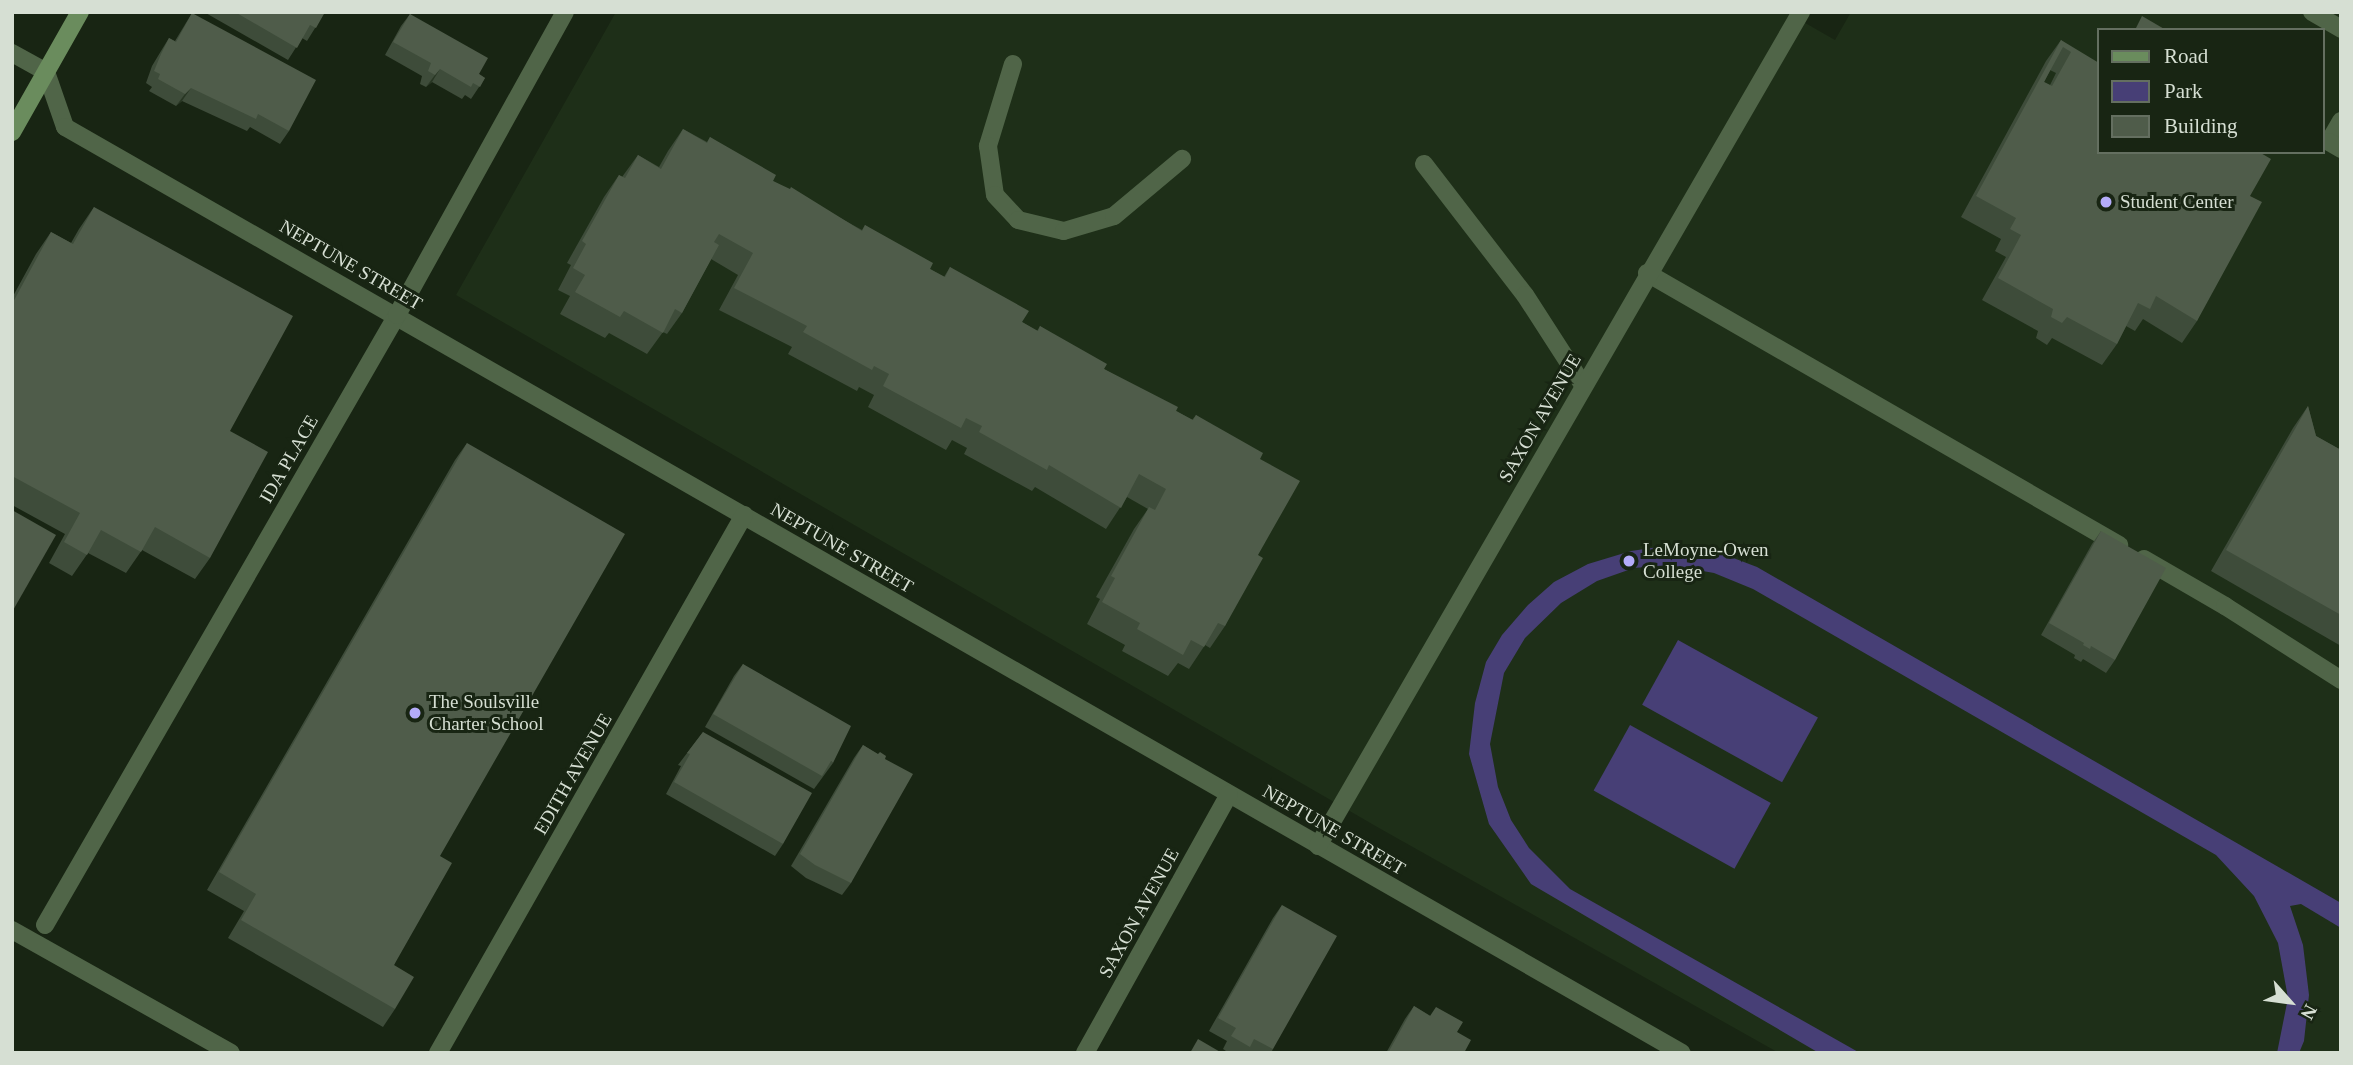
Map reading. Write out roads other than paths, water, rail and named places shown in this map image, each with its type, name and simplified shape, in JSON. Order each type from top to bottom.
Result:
[{"type":"main road","points":[[12,132],[80,12]]},
{"type":"street","name":"IDA PLACE","points":[[45,925],[397,315],[565,12]]},
{"type":"street","name":"SAXON AVENUE","points":[[1318,846],[1647,273],[1801,12]]},
{"type":"street","points":[[2312,12],[2341,29]]},
{"type":"street","points":[[12,53],[46,72]]},
{"type":"street","points":[[1013,64],[988,146],[995,195],[1018,220],[1064,231],[1114,216],[1182,159]]},
{"type":"street","name":"NEPTUNE STREET","points":[[46,72],[65,127],[1682,1053]]},
{"type":"street","points":[[2341,121],[2329,142],[2341,149]]},
{"type":"street","points":[[1424,164],[1525,295],[1583,385]]},
{"type":"street","points":[[1647,273],[2225,606],[2341,680]]},
{"type":"street","name":"EDITH AVENUE","points":[[438,1053],[744,515]]},
{"type":"street","name":"SAXON AVENUE","points":[[1085,1053],[1229,794]]},
{"type":"street","points":[[12,930],[232,1053]]},
{"type":"place","name":"Student Center","points":[[2106,202]]},
{"type":"place","name":"LeMoyne-Owen College","points":[[1629,561]]},
{"type":"place","name":"The Soulsville Charter School","points":[[415,713]]}]
